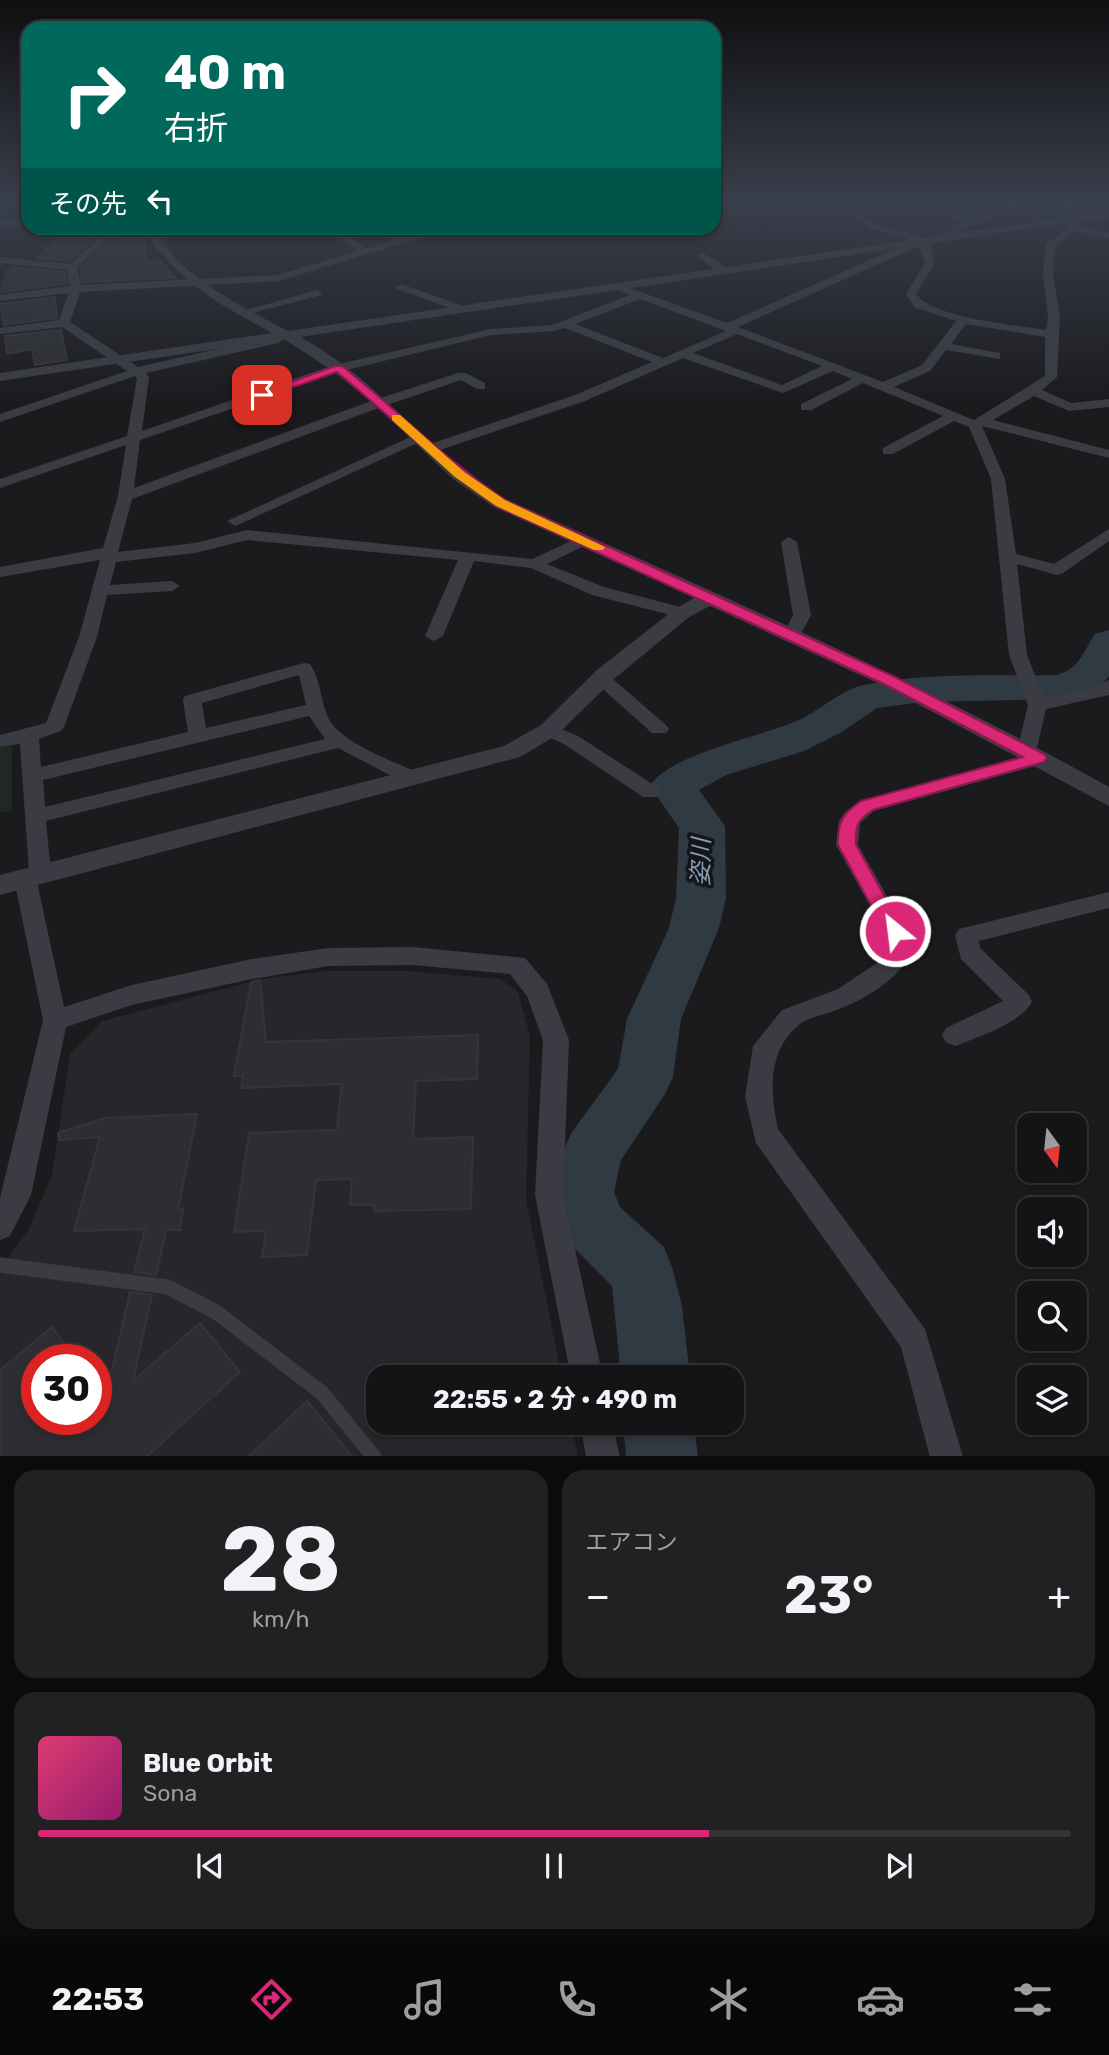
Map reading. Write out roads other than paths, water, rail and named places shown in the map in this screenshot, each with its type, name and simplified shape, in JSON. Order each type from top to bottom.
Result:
[{"type":"street","points":[[64,323],[75,289],[72,268]]},
{"type":"street","points":[[182,268],[195,282],[245,313],[286,334],[338,368],[460,475],[500,503],[890,680],[1109,798]]},
{"type":"street","points":[[0,298],[75,289],[279,278],[309,268]]},
{"type":"street","points":[[0,377],[738,268]]},
{"type":"street","points":[[235,522],[425,443],[580,398],[683,354],[733,328],[865,268]]},
{"type":"street","points":[[928,268],[913,286],[911,294],[914,302],[963,320],[1051,334]]},
{"type":"street","points":[[979,423],[1034,391],[1051,377],[1051,334],[1054,317],[1049,268]]},
{"type":"street","points":[[616,286],[833,366],[954,416],[1109,454]]},
{"type":"street","points":[[401,287],[463,309]]},
{"type":"street","points":[[245,313],[317,293]]},
{"type":"street","points":[[0,484],[338,368],[491,332],[545,330],[640,295]]},
{"type":"street","points":[[885,386],[926,368],[963,320]]},
{"type":"street","points":[[0,331],[64,323],[138,371],[143,377],[125,495],[88,637],[54,727],[29,736],[0,741]]},
{"type":"street","points":[[565,324],[663,362]]},
{"type":"street","points":[[0,418],[138,371],[274,340],[286,334]]},
{"type":"street","points":[[944,346],[996,356]]},
{"type":"street","points":[[683,354],[783,389],[833,366]]},
{"type":"street","points":[[125,495],[379,403],[462,376],[481,386]]},
{"type":"street","points":[[806,407],[863,378]]},
{"type":"street","points":[[1034,391],[1069,407],[1109,403]]},
{"type":"street","points":[[888,451],[954,416]]},
{"type":"street","points":[[979,423],[998,479],[1018,655],[1037,705],[1033,755]]},
{"type":"street","points":[[1008,558],[1057,570],[1109,534]]},
{"type":"street","points":[[0,572],[47,564],[68,556],[195,548],[247,535],[534,564],[598,591],[682,613]]},
{"type":"street","points":[[534,564],[584,540]]},
{"type":"street","points":[[789,542],[802,615],[791,637]]},
{"type":"street","points":[[434,636],[468,556]]},
{"type":"street","points":[[99,591],[172,586]]},
{"type":"street","points":[[0,885],[512,752],[549,730],[601,678],[682,613],[707,599]]},
{"type":"street","points":[[198,736],[192,700],[303,668],[310,677],[323,726],[342,741],[412,778]]},
{"type":"street","points":[[601,678],[659,729]]},
{"type":"street","points":[[1037,705],[1094,694],[1109,686]]},
{"type":"street","points":[[32,776],[317,708]]},
{"type":"street","points":[[549,730],[571,740],[650,792]]},
{"type":"street","points":[[0,1226],[17,1195],[55,1020],[33,877],[35,817],[29,736]]},
{"type":"street","points":[[35,817],[342,741]]},
{"type":"street","points":[[947,1456],[914,1340],[766,1133],[758,1097],[766,1046],[791,1017],[847,996],[888,968],[901,951],[895,931],[847,845],[846,830],[851,816],[867,806],[1033,755]]},
{"type":"street","points":[[955,1035],[1002,1014],[1020,1002],[970,952],[967,935],[1109,900]]},
{"type":"street","points":[[55,1020],[132,995],[252,969],[328,957],[413,956],[517,965],[538,991],[556,1040],[549,1195],[584,1365]]},
{"type":"street","points":[[598,1435],[603,1456]]},
{"type":"lane","points":[[0,1265],[168,1287],[216,1312],[322,1393],[373,1456]]},
{"type":"waterway","name":"姿川","points":[[654,1365],[649,1306],[641,1270],[596,1227],[583,1192],[593,1151],[645,1077],[654,1019],[694,928],[701,898],[702,826],[672,786],[711,765],[789,741],[825,724],[866,697],[923,690],[1059,687],[1085,679],[1101,661],[1109,642]]},
{"type":"waterway","name":"姿川","points":[[660,1435],[662,1456]]}]
